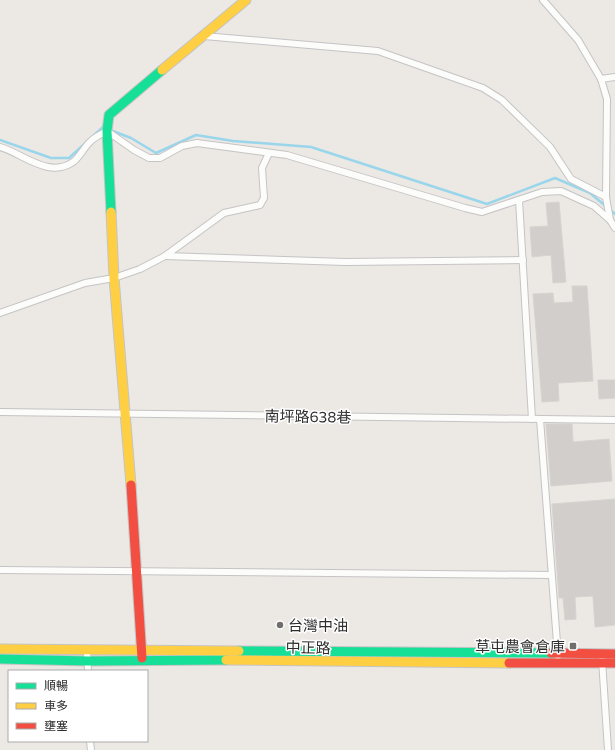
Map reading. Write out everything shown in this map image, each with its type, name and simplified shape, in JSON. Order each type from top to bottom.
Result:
[{"type":"main road","points":[[142,661],[126,414],[114,278],[106,131],[110,116],[246,0]]},
{"type":"main road","name":"中正路","points":[[0,649],[87,651],[558,653],[601,658],[615,663]]},
{"type":"main road","name":"中正路","points":[[0,659],[88,661],[288,660],[427,663],[558,663],[601,658],[615,654]]},
{"type":"street","points":[[543,0],[578,40],[600,79],[606,99],[606,197],[610,220]]},
{"type":"street","points":[[204,36],[378,51],[483,88],[502,100],[550,147],[571,179],[606,197]]},
{"type":"street","points":[[600,79],[615,77]]},
{"type":"street","points":[[0,147],[39,164],[50,167],[61,167],[72,162],[91,140],[106,131],[149,158],[160,158],[182,146],[197,143],[287,155],[482,212],[542,192],[561,191],[594,206],[610,220],[615,228]]},
{"type":"street","points":[[0,312],[85,284],[114,278],[140,269],[165,256],[224,213],[260,205],[264,198],[262,168],[269,153]]},
{"type":"street","points":[[519,200],[532,419]]},
{"type":"street","points":[[165,256],[345,262],[523,260]]},
{"type":"street","name":"南坪路638巷","points":[[0,412],[615,420]]},
{"type":"street","points":[[540,419],[558,663]]},
{"type":"street","points":[[0,570],[551,575]]},
{"type":"street","points":[[87,651],[88,670]]},
{"type":"street","points":[[601,658],[608,750]]},
{"type":"building","points":[[559,202],[566,282],[553,283],[551,255],[532,257],[530,227],[548,226],[546,203]]},
{"type":"building","points":[[572,286],[587,286],[593,381],[558,383],[559,401],[542,402],[533,294],[553,293],[554,303],[573,302]]},
{"type":"building","points":[[598,380],[615,380],[615,398],[599,399]]},
{"type":"building","points":[[546,424],[572,424],[573,442],[609,439],[612,481],[551,486]]},
{"type":"building","points":[[615,499],[615,625],[595,627],[593,596],[575,597],[576,619],[565,620],[563,598],[559,598],[552,504]]},
{"type":"waterway","points":[[0,140],[51,158],[69,158],[103,127],[106,128]]},
{"type":"waterway","points":[[110,130],[131,138],[156,153],[196,135],[233,141],[311,147],[487,204],[555,178],[590,193],[615,214]]},
{"type":"traffic: fast","points":[[111,212],[107,131],[109,115],[162,70]]},
{"type":"traffic: fast","points":[[239,651],[551,653]]},
{"type":"traffic: fast","points":[[0,659],[88,661],[226,660]]},
{"type":"traffic: slow","points":[[162,70],[246,0]]},
{"type":"traffic: slow","points":[[111,212],[114,278],[131,485]]},
{"type":"traffic: slow","points":[[0,649],[239,651]]},
{"type":"traffic: slow","points":[[226,660],[509,663]]},
{"type":"traffic: jam","points":[[131,485],[142,658]]},
{"type":"traffic: jam","points":[[551,653],[615,654]]},
{"type":"traffic: jam","points":[[509,663],[615,663]]},
{"type":"place","name":"台灣中油","points":[[280,625]]},
{"type":"place","name":"草屯農會倉庫","points":[[573,646]]}]
